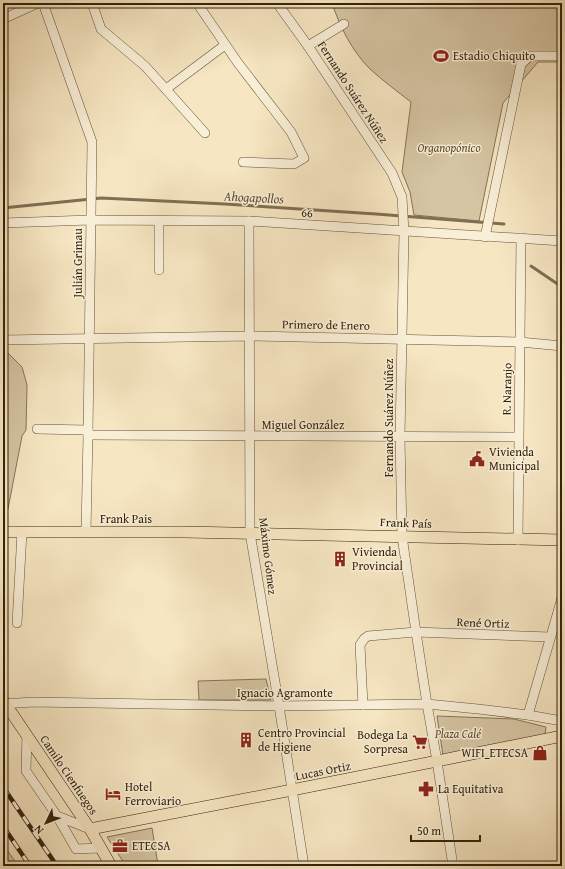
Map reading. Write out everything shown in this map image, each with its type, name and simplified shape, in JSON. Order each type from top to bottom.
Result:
[{"type":"main road","name":"Frank Pais","points":[[3,532],[250,533]]},
{"type":"main road","name":"Frank País","points":[[250,533],[562,540]]},
{"type":"main road","name":"Camilo Cienfuegos","points":[[4,703],[27,734],[90,829],[111,866]]},
{"type":"main road","name":"Lucas Ortiz","points":[[90,829],[562,736]]},
{"type":"street","points":[[3,19],[38,3]]},
{"type":"street","name":"Julián Grimau","points":[[43,3],[92,142],[86,532]]},
{"type":"street","points":[[92,3],[101,29],[145,66],[205,133]]},
{"type":"street","points":[[197,3],[238,63],[291,132],[304,158],[294,164],[243,162]]},
{"type":"street","name":"Fernando Suárez Núñez","points":[[277,3],[308,46],[392,174],[402,197],[404,232],[400,437],[402,536],[453,866]]},
{"type":"street","points":[[308,46],[344,24]]},
{"type":"street","points":[[166,89],[225,45]]},
{"type":"street","points":[[485,237],[521,64],[530,56],[562,56]]},
{"type":"street","name":"66","points":[[3,223],[90,220],[249,221],[562,241]]},
{"type":"street","points":[[159,221],[159,270]]},
{"type":"street","name":"Máximo Gómez","points":[[249,221],[250,533],[304,866]]},
{"type":"street","name":"R. Naranjo","points":[[518,540],[520,238]]},
{"type":"street","name":"Primero de Enero","points":[[3,340],[249,336],[520,342],[562,346]]},
{"type":"street","name":"Miguel González","points":[[37,429],[88,433],[250,436],[518,437]]},
{"type":"street","points":[[17,623],[22,532]]},
{"type":"street","points":[[528,715],[562,598]]},
{"type":"street","name":"René Ortiz","points":[[364,705],[360,645],[364,638],[368,636],[416,632],[550,637]]},
{"type":"street","name":"Ignacio Agramonte","points":[[4,703],[33,702],[279,706],[427,704],[528,715],[562,721]]},
{"type":"street","points":[[27,734],[26,771],[57,816],[76,849],[100,848]]},
{"type":"street","points":[[57,816],[90,829]]},
{"type":"green space","name":"Organopónico","points":[[332,3],[562,3],[562,62],[538,62],[503,103],[479,221],[414,215],[410,192],[402,172],[411,102],[370,69],[352,47]]},
{"type":"green space","points":[[3,348],[22,367],[27,385],[26,430],[22,436],[8,509],[3,513]]},
{"type":"green space","points":[[266,679],[271,700],[199,700],[198,681]]},
{"type":"green space","name":"Plaza Calé","points":[[437,716],[514,719],[546,727],[545,735],[443,755]]},
{"type":"green space","points":[[152,828],[158,865],[126,866],[107,837]]},
{"type":"green space","points":[[3,844],[18,866],[3,866]]},
{"type":"waterway","name":"Ahogapollos","points":[[3,208],[101,198],[225,204],[504,224]]},
{"type":"waterway","name":"Ahogapollos","points":[[531,266],[562,287]]},
{"type":"railway","points":[[3,787],[57,866]]},
{"type":"railway","points":[[3,826],[30,866]]},
{"type":"place","name":"Estadio Chiquito","points":[[441,56]]},
{"type":"place","name":"Vivienda Municipal","points":[[477,459]]},
{"type":"place","name":"Vivienda Provincial","points":[[340,559]]},
{"type":"place","name":"Centro Provincial de Higiene","points":[[246,740]]},
{"type":"place","name":"Bodega La Sorpresa","points":[[420,742]]},
{"type":"place","name":"WIFI_ETECSA","points":[[540,753]]},
{"type":"place","name":"La Equitativa","points":[[426,789]]},
{"type":"place","name":"Hotel Ferroviario","points":[[113,794]]},
{"type":"place","name":"ETECSA","points":[[120,846]]}]
